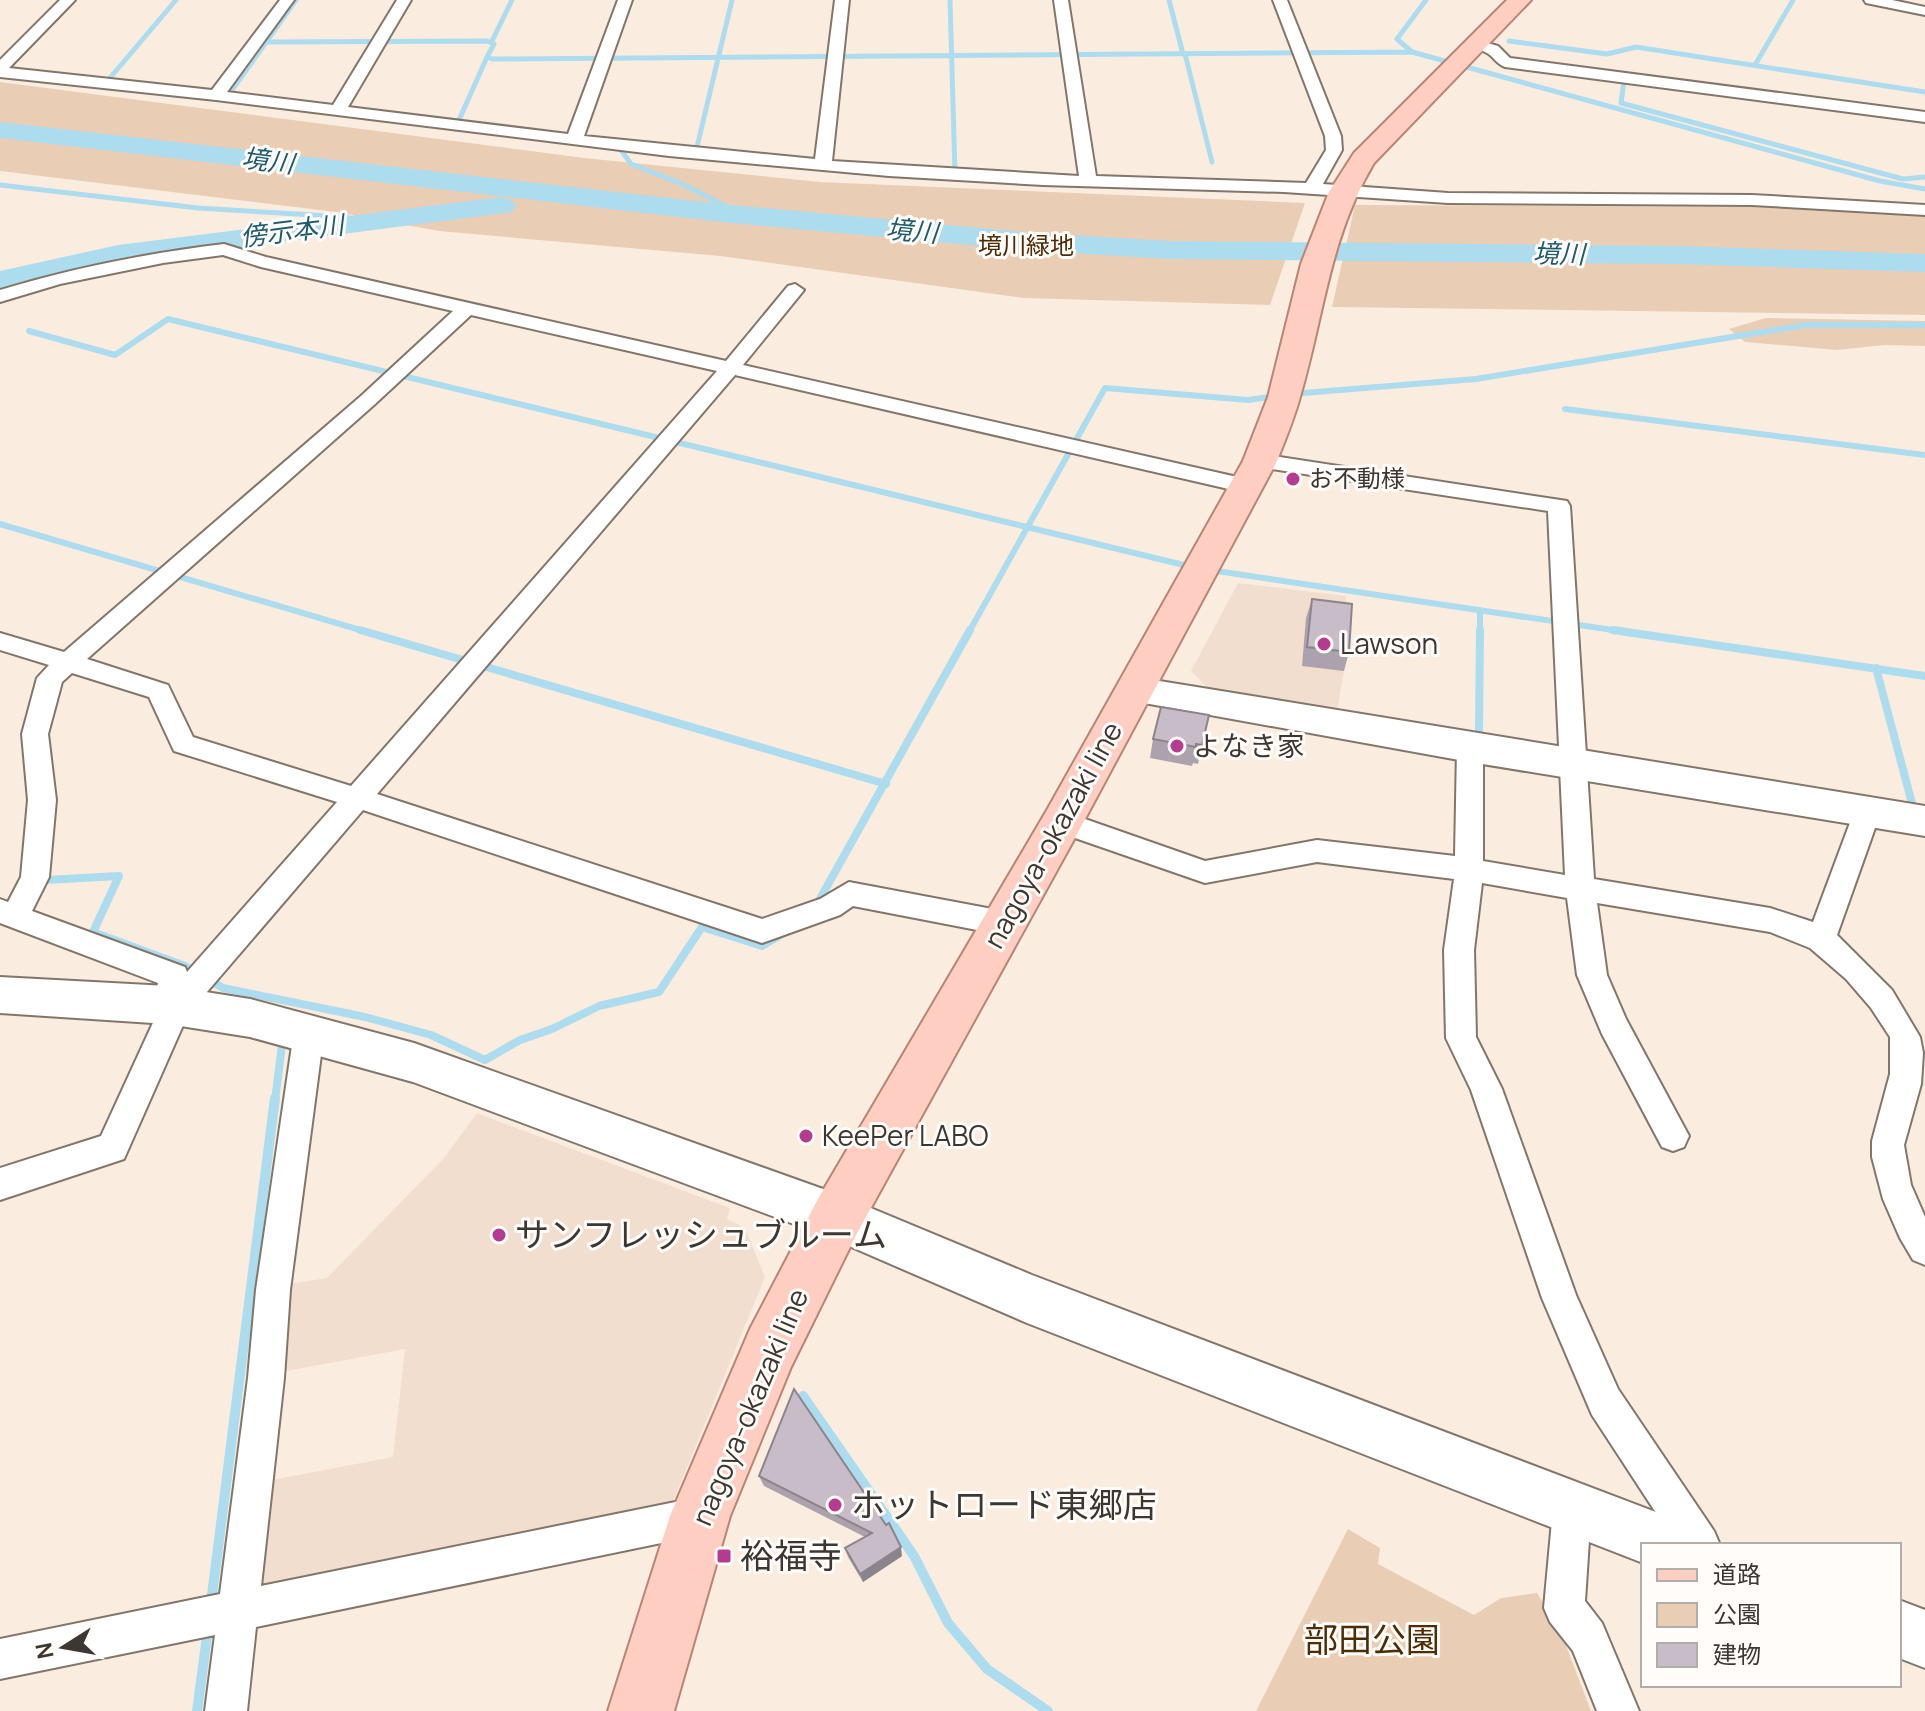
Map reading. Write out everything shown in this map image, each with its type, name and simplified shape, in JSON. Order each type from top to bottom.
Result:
[{"type":"main road","name":"nagoya-okazaki line","points":[[641,1711],[700,1516],[770,1349],[837,1217],[1062,822],[1253,473],[1284,397],[1316,264],[1339,199],[1363,159],[1520,0]]},
{"type":"street","points":[[0,71],[68,0]]},
{"type":"street","points":[[216,95],[287,0]]},
{"type":"street","points":[[338,110],[404,0]]},
{"type":"street","points":[[575,137],[625,0]]},
{"type":"street","points":[[823,165],[842,0]]},
{"type":"street","points":[[1061,0],[1088,180]]},
{"type":"street","points":[[1280,0],[1333,136],[1334,150],[1311,190]]},
{"type":"street","points":[[1871,0],[1925,11]]},
{"type":"street","points":[[1476,44],[1493,49],[1505,62],[1925,117]]},
{"type":"street","points":[[0,71],[575,137],[685,153],[823,165],[1027,179],[1311,190],[1339,199],[1752,200],[1925,210]]},
{"type":"street","points":[[0,84],[563,153]]},
{"type":"street","points":[[0,296],[16,289],[94,270],[224,249],[467,308],[732,366],[1253,473],[1559,506],[1580,887],[1592,975],[1638,1073],[1673,1136]]},
{"type":"street","points":[[172,1005],[358,798],[795,290]]},
{"type":"street","points":[[0,1184],[112,1148],[172,1005],[174,976],[8,914],[35,877],[42,800],[35,734],[50,678],[368,400],[467,308]]},
{"type":"street","points":[[0,641],[159,691],[183,744],[762,931],[830,907],[849,894],[1003,923]]},
{"type":"street","points":[[1135,690],[1470,748],[1925,821]]},
{"type":"street","points":[[1470,748],[1469,870],[1459,950],[1461,1038],[1486,1089],[1560,1298],[1605,1402],[1699,1543]]},
{"type":"street","points":[[1821,940],[1867,811]]},
{"type":"street","points":[[1062,822],[1205,872],[1317,851],[1403,859],[1770,920],[1821,940],[1852,965],[1884,1004],[1905,1038],[1906,1072],[1900,1108],[1888,1143],[1889,1162],[1910,1226],[1925,1248]]},
{"type":"street","points":[[0,995],[172,1005],[309,1032],[414,1063],[837,1217],[1027,1298],[1664,1543]]},
{"type":"street","points":[[226,1711],[273,1290],[309,1032]]},
{"type":"street","points":[[1572,1510],[1564,1608],[1588,1637],[1618,1711]]},
{"type":"street","points":[[0,1659],[700,1516]]},
{"type":"street","points":[[1901,1630],[1925,1639]]},
{"type":"shaded area","points":[[1238,583],[1346,596],[1344,671],[1337,712],[1212,692],[1191,671]]},
{"type":"shaded area","points":[[477,1113],[730,1208],[727,1219],[745,1228],[765,1277],[667,1516],[248,1600],[261,1482],[393,1457],[405,1349],[276,1373],[289,1284],[327,1278],[444,1158]]},
{"type":"green space","name":"境川緑地","points":[[0,82],[584,158],[820,182],[1305,203],[1270,305],[1023,298],[720,256],[439,231],[336,212],[0,171]]},
{"type":"green space","points":[[1355,205],[1792,207],[1925,216],[1925,315],[1332,307]]},
{"type":"green space","points":[[1766,318],[1925,321],[1925,346],[1884,345],[1837,350],[1745,342],[1729,329]]},
{"type":"green space","name":"部田公園","points":[[1348,1529],[1380,1548],[1378,1564],[1474,1615],[1501,1598],[1537,1593],[1562,1635],[1591,1711],[1256,1711]]},
{"type":"building","points":[[1312,599],[1352,604],[1349,652],[1307,647]]},
{"type":"building","points":[[1161,707],[1209,715],[1202,745],[1196,744],[1196,747],[1153,739]]},
{"type":"building","name":"ホットロード東郷店","points":[[794,1389],[886,1525],[889,1523],[901,1547],[860,1574],[845,1548],[872,1533],[759,1476]]},
{"type":"waterway","points":[[104,85],[176,0]]},
{"type":"waterway","points":[[266,42],[296,0]]},
{"type":"waterway","points":[[492,41],[512,0]]},
{"type":"waterway","points":[[718,57],[732,0]]},
{"type":"waterway","points":[[950,0],[952,56]]},
{"type":"waterway","points":[[1169,0],[1183,54]]},
{"type":"waterway","points":[[1412,52],[1397,39],[1426,0]]},
{"type":"waterway","points":[[1755,65],[1793,0]]},
{"type":"waterway","points":[[266,42],[487,41],[494,44],[487,57]]},
{"type":"waterway","points":[[1509,41],[1607,54],[1636,47],[1925,92]]},
{"type":"waterway","points":[[225,100],[266,42]]},
{"type":"waterway","points":[[1183,54],[1412,52]]},
{"type":"waterway","points":[[1412,52],[1880,181],[1925,189]]},
{"type":"waterway","points":[[952,56],[1183,54]]},
{"type":"waterway","points":[[1185,54],[1212,162]]},
{"type":"waterway","points":[[718,57],[952,56]]},
{"type":"waterway","points":[[952,56],[955,173]]},
{"type":"waterway","points":[[455,129],[487,57]]},
{"type":"waterway","points":[[487,57],[718,57]]},
{"type":"waterway","points":[[696,151],[718,57]]},
{"type":"waterway","points":[[1624,81],[1621,103],[1903,179],[1925,177]]},
{"type":"waterway","name":"境川","points":[[0,130],[731,214],[1034,242],[1171,250],[1679,255],[1925,263]]},
{"type":"waterway","points":[[613,147],[621,150],[631,164],[682,184],[743,215]]},
{"type":"waterway","points":[[0,185],[198,208],[347,217],[353,220],[351,223]]},
{"type":"waterway","name":"傍示本川","points":[[0,281],[118,254],[322,226],[501,206]]},
{"type":"waterway","name":"傍示本川","points":[[0,285],[6,281]]},
{"type":"waterway","points":[[29,331],[115,355],[168,319],[1027,527]]},
{"type":"waterway","points":[[1291,394],[1476,379],[1805,325],[1925,325]]},
{"type":"waterway","points":[[1027,527],[1105,388],[1248,400],[1278,396]]},
{"type":"waterway","points":[[1565,409],[1925,455]]},
{"type":"waterway","points":[[0,524],[367,632]]},
{"type":"waterway","points":[[969,632],[1027,527]]},
{"type":"waterway","points":[[1027,527],[1192,567]]},
{"type":"waterway","points":[[1210,570],[1480,610]]},
{"type":"waterway","points":[[1480,610],[1626,632]]},
{"type":"waterway","points":[[1480,610],[1480,630]]},
{"type":"waterway","points":[[360,630],[884,784]]},
{"type":"waterway","points":[[884,784],[970,630]]},
{"type":"waterway","points":[[1479,733],[1480,630]]},
{"type":"waterway","points":[[1613,630],[1876,669]]},
{"type":"waterway","points":[[1876,669],[1925,676]]},
{"type":"waterway","points":[[1876,669],[1913,807]]},
{"type":"waterway","points":[[816,906],[884,784]]},
{"type":"waterway","points":[[46,880],[119,876],[93,932],[185,966],[223,988],[365,1017],[431,1035],[485,1060],[520,1040],[552,1029],[599,1006],[659,992],[702,927],[762,946],[782,934]]},
{"type":"waterway","points":[[275,1100],[283,1037]]},
{"type":"waterway","points":[[211,1603],[275,1098]]},
{"type":"waterway","points":[[803,1396],[914,1556],[948,1623],[987,1669],[1048,1711]]},
{"type":"waterway","points":[[197,1711],[208,1629]]},
{"type":"place","name":"お不動様","points":[[1293,479]]},
{"type":"place","name":"Lawson","points":[[1324,644]]},
{"type":"place","name":"よなき家","points":[[1177,746]]},
{"type":"place","name":"KeePer LABO","points":[[806,1136]]},
{"type":"place","name":"サンフレッシュブルーム","points":[[499,1235]]},
{"type":"place","name":"ホットロード東郷店","points":[[835,1505]]},
{"type":"place","name":"裕福寺","points":[[724,1556]]}]
